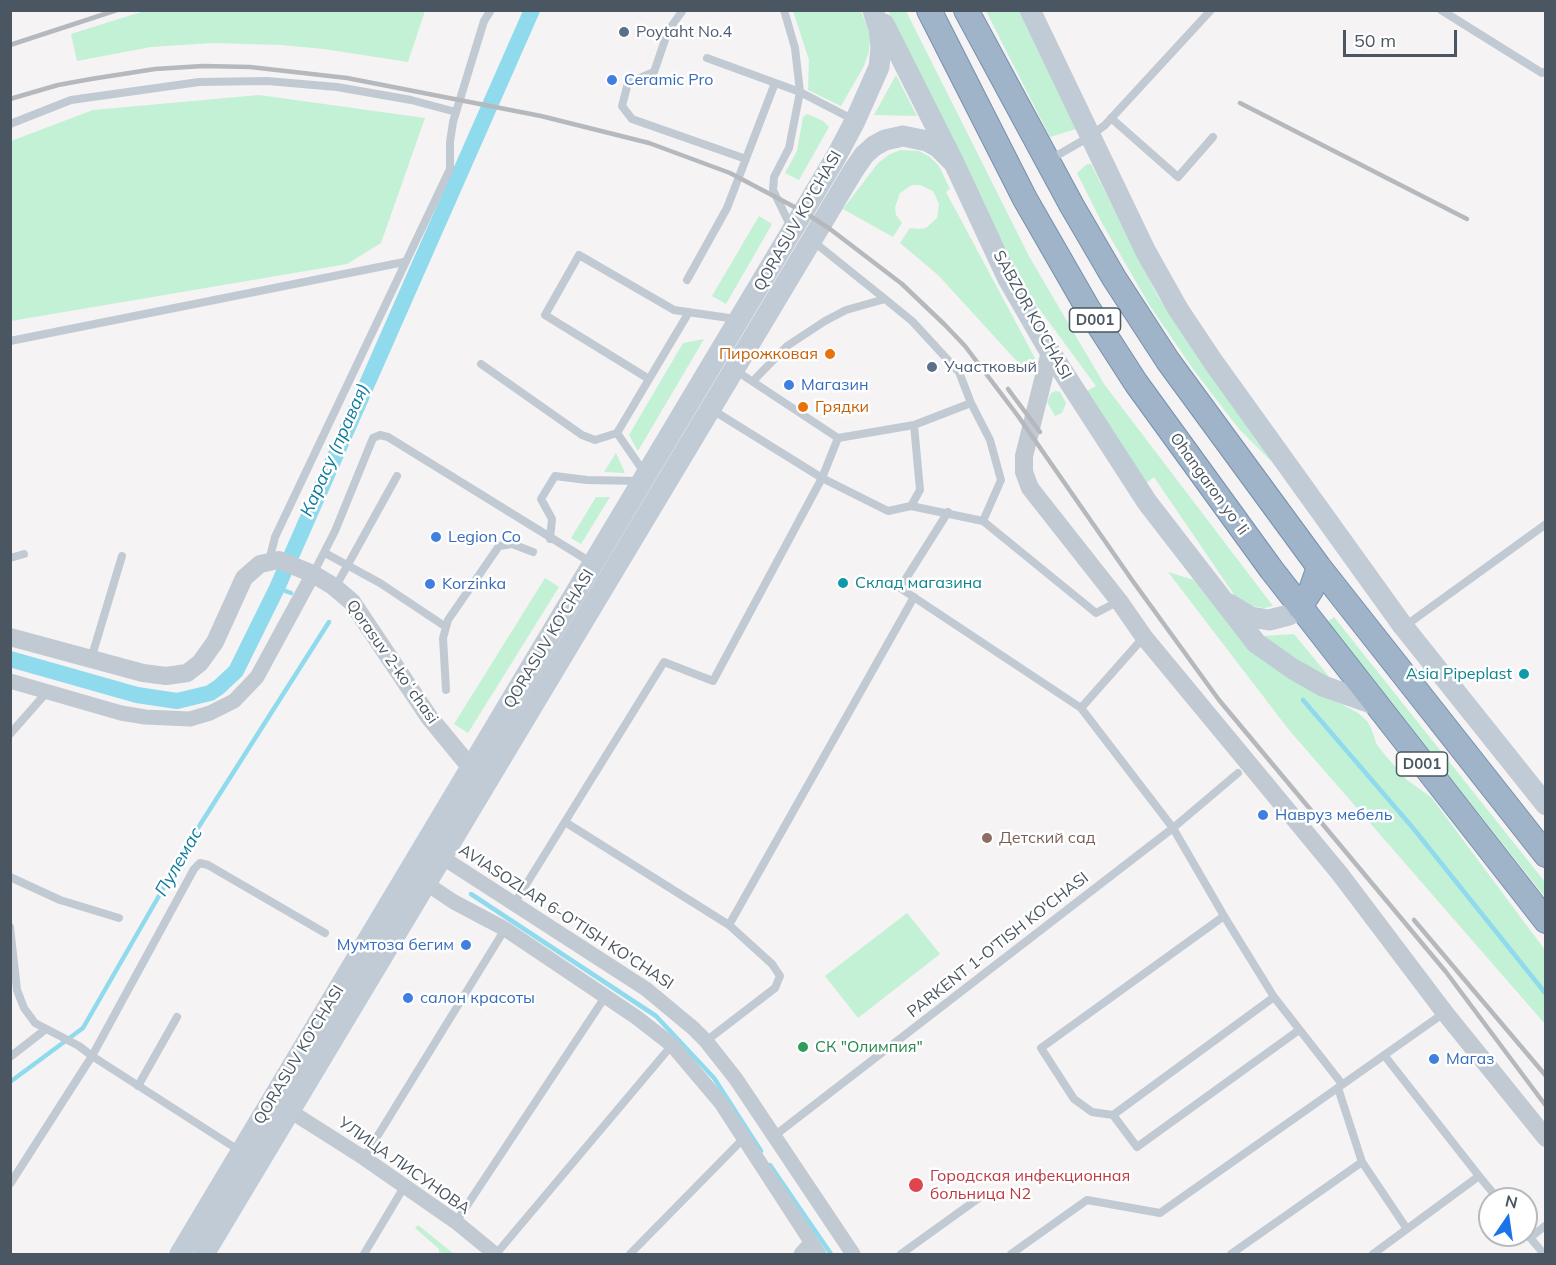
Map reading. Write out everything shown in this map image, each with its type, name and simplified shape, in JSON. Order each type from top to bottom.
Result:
[{"type":"highway","name":"Ohangaron yoʻli","points":[[929,10],[1025,199],[1086,307],[1136,383],[1300,607],[1545,921]]},
{"type":"highway","name":"D001","points":[[966,10],[1097,249],[1150,333],[1319,567],[1544,852]]},
{"type":"highway","points":[[1300,607],[1311,590],[1319,567]]},
{"type":"main road","name":"QORASUV KO'CHASI","points":[[180,1254],[241,1152],[417,878],[733,369],[802,235],[875,79],[881,57],[875,10]]},
{"type":"main road","name":"SABZOR KO'CHASI","points":[[875,10],[954,163],[1008,279],[1050,352],[1147,502],[1256,642],[1281,662],[1323,686],[1377,705]]},
{"type":"main road","points":[[1030,10],[1089,137],[1146,252],[1178,309],[1404,626],[1545,805]]},
{"type":"main road","name":"QORASUV KO'CHASI","points":[[433,852],[471,768],[741,320],[802,235],[869,150],[879,143],[897,137],[915,137],[938,147],[954,163]]},
{"type":"main road","points":[[1221,599],[1251,617],[1262,620],[1282,618],[1300,607]]},
{"type":"main road","name":"QORASUV KO'CHASI","points":[[204,1254],[290,1111],[417,878]]},
{"type":"street","points":[[1050,352],[1024,456],[1024,472],[1030,488],[1119,601],[1144,637],[1340,874],[1445,1013],[1545,1138]]},
{"type":"street","points":[[10,637],[143,673],[166,676],[188,673],[200,663],[215,642],[244,578],[256,567],[274,560]]},
{"type":"street","name":"Qorasuv 2-koʻchasi","points":[[274,560],[307,571],[335,588],[352,602],[429,717],[471,768]]},
{"type":"street","points":[[10,681],[121,713],[145,717],[180,719],[210,713],[234,701],[257,677],[307,571]]},
{"type":"street","name":"AVIASOZLAR 6-O'TISH KO'CHASI","points":[[433,852],[646,989],[706,1041],[736,1078],[817,1208],[852,1254]]},
{"type":"street","points":[[417,878],[454,902],[505,928],[636,1017],[672,1045],[712,1091],[799,1220],[810,1251]]},
{"type":"street","name":"УЛИЦА ЛИСУНОВА","points":[[290,1111],[364,1158],[456,1222],[495,1254]]},
{"type":"street","points":[[799,1220],[817,1208]]},
{"type":"lane","points":[[274,560],[275,537],[450,169],[450,142],[456,112],[484,21],[490,10]]},
{"type":"lane","points":[[683,10],[668,31],[654,72],[628,83],[622,106],[632,118],[746,159]]},
{"type":"lane","points":[[784,10],[795,48],[801,93],[789,148],[774,177],[772,190],[802,235],[912,321],[959,372],[971,403],[990,440],[1001,480],[983,521]]},
{"type":"lane","points":[[1047,161],[1089,137],[1111,118],[1211,10]]},
{"type":"lane","points":[[1441,10],[1542,73],[1545,71]]},
{"type":"lane","points":[[707,58],[801,93],[855,121]]},
{"type":"lane","points":[[10,124],[71,100],[210,82],[267,81],[337,87],[411,100],[456,112]]},
{"type":"lane","points":[[687,280],[727,208],[775,83]]},
{"type":"lane","points":[[1111,118],[1178,177],[1213,137]]},
{"type":"lane","points":[[649,380],[545,315],[579,255],[674,310],[741,320]]},
{"type":"lane","points":[[10,341],[405,262]]},
{"type":"lane","points":[[753,381],[787,346],[825,321],[846,310],[885,299]]},
{"type":"lane","points":[[481,364],[582,435],[595,440],[617,433],[689,312]]},
{"type":"lane","points":[[733,369],[838,438],[914,425],[971,403]]},
{"type":"lane","points":[[710,408],[822,478],[888,511],[911,506],[983,521],[1096,613],[1119,601]]},
{"type":"lane","points":[[911,506],[920,490],[914,425]]},
{"type":"lane","points":[[550,539],[552,519],[541,499],[555,476],[587,480],[645,478],[617,433]]},
{"type":"lane","points":[[307,571],[325,553],[373,438],[380,435],[388,437],[550,539],[594,564]]},
{"type":"lane","points":[[514,904],[664,662],[713,681],[822,478],[838,438]]},
{"type":"lane","points":[[335,588],[397,476]]},
{"type":"lane","points":[[948,512],[900,588],[1082,708],[1173,828],[1274,997],[1340,1086],[1362,1162],[1407,1229]]},
{"type":"lane","points":[[1404,626],[1545,524]]},
{"type":"lane","points":[[446,690],[443,638],[448,620],[499,546],[512,544],[533,552]]},
{"type":"lane","points":[[325,553],[347,564],[446,627]]},
{"type":"lane","points":[[10,558],[24,554]]},
{"type":"lane","points":[[91,659],[122,556]]},
{"type":"lane","points":[[729,925],[914,597]]},
{"type":"lane","points":[[1082,708],[1144,637]]},
{"type":"lane","points":[[10,734],[48,691]]},
{"type":"lane","name":"PARKENT 1-O'TISH KO'CHASI","points":[[773,1137],[1173,828],[1238,773]]},
{"type":"lane","points":[[566,822],[729,925],[772,964],[780,976],[775,988],[706,1041]]},
{"type":"lane","points":[[10,1184],[92,1056],[194,869],[200,863],[208,865],[325,933]]},
{"type":"lane","points":[[10,877],[60,900],[119,918]]},
{"type":"lane","points":[[1224,916],[1041,1048],[1074,1099],[1092,1112],[1113,1115],[1274,997]]},
{"type":"lane","points":[[10,927],[17,990],[24,1008],[36,1023],[73,1043],[138,1086],[169,1103],[241,1152]]},
{"type":"lane","points":[[364,1158],[505,928]]},
{"type":"lane","points":[[456,1222],[605,997]]},
{"type":"lane","points":[[1011,1254],[1087,1200],[1160,1213],[1445,1013]]},
{"type":"lane","points":[[138,1086],[177,1017]]},
{"type":"lane","points":[[10,1057],[46,1029]]},
{"type":"lane","points":[[1113,1115],[1137,1147],[1299,1030]]},
{"type":"lane","points":[[495,1254],[672,1045]]},
{"type":"lane","points":[[1384,1055],[1488,1187]]},
{"type":"lane","points":[[630,1254],[744,1138]]},
{"type":"lane","points":[[1231,1254],[1362,1162]]},
{"type":"lane","points":[[1373,1254],[1479,1176]]},
{"type":"lane","points":[[364,1254],[404,1187]]},
{"type":"lane","points":[[901,1254],[983,1195]]},
{"type":"green space","points":[[144,11],[425,11],[408,62],[324,49],[212,43],[151,47],[77,61],[71,34]]},
{"type":"green space","points":[[793,11],[861,11],[868,28],[869,51],[864,66],[841,106],[808,90],[809,60]]},
{"type":"green space","points":[[888,11],[906,11],[1030,258],[1104,384],[1273,606],[1264,608],[1253,606],[1237,599],[1154,477],[1144,485],[1083,393],[1096,386],[1026,291]]},
{"type":"green space","points":[[986,11],[1019,11],[1076,129],[1050,137]]},
{"type":"green space","points":[[896,75],[917,116],[874,115]]},
{"type":"green space","points":[[259,95],[425,118],[381,243],[347,264],[11,321],[11,141],[93,110]]},
{"type":"green space","points":[[807,114],[823,121],[829,127],[799,180],[785,173],[797,151],[803,117]]},
{"type":"green space","points":[[901,150],[919,151],[939,166],[950,189],[946,192],[1037,362],[1034,370],[1024,369],[938,275],[900,243],[910,228],[926,228],[937,218],[939,204],[933,191],[920,185],[912,185],[900,193],[895,207],[896,215],[902,223],[893,237],[843,209],[878,163],[890,154]]},
{"type":"green space","points":[[1087,164],[1091,164],[1157,295],[1277,467],[1239,429],[1193,369],[1150,306],[1102,223],[1077,173]]},
{"type":"green space","points":[[759,216],[772,224],[726,304],[712,296]]},
{"type":"green space","points":[[704,339],[638,451],[629,435],[683,343]]},
{"type":"green space","points":[[1060,392],[1066,403],[1062,413],[1055,416],[1047,402],[1051,393]]},
{"type":"green space","points":[[616,453],[625,473],[604,472]]},
{"type":"green space","points":[[596,497],[610,497],[581,544],[571,538]]},
{"type":"green space","points":[[1168,572],[1194,580],[1246,647],[1279,670],[1358,713],[1367,721],[1377,745],[1385,755],[1407,780],[1431,797],[1545,950],[1545,1024],[1289,730]]},
{"type":"green space","points":[[545,578],[559,587],[468,733],[454,724]]},
{"type":"green space","points":[[1334,617],[1545,882],[1545,897],[1327,622]]},
{"type":"green space","points":[[1294,634],[1336,685],[1262,636]]},
{"type":"green space","points":[[907,913],[940,954],[858,1018],[825,976]]},
{"type":"green space","points":[[418,1225],[454,1254],[439,1254],[439,1249],[415,1228]]},
{"type":"waterway","name":"Карасу (правая)","points":[[10,659],[137,695],[177,701],[210,693],[236,671],[277,588],[532,10]]},
{"type":"waterway","name":"Пулемас","points":[[277,588],[291,593]]},
{"type":"waterway","name":"Пулемас","points":[[10,1082],[83,1028],[198,828],[329,622]]},
{"type":"waterway","points":[[1303,700],[1413,828],[1546,994]]},
{"type":"waterway","points":[[471,894],[656,1016],[714,1078],[761,1151]]},
{"type":"waterway","points":[[770,1165],[831,1254]]},
{"type":"railway","points":[[10,45],[117,10]]},
{"type":"railway","points":[[10,99],[58,85],[91,79],[155,69],[203,66],[250,67],[347,78],[541,116],[649,143],[730,173],[804,212],[830,229],[902,284],[965,346],[1018,416],[1219,700],[1446,972],[1546,1106]]},
{"type":"railway","points":[[1240,103],[1467,219]]},
{"type":"railway","points":[[1008,389],[1040,432]]},
{"type":"railway","points":[[1414,920],[1546,1076]]},
{"type":"place","name":"Poytaht No.4","points":[[624,32]]},
{"type":"place","name":"Ceramic Pro","points":[[612,80]]},
{"type":"place","name":"Пирожковая","points":[[830,354]]},
{"type":"place","name":"Участковый","points":[[932,367]]},
{"type":"place","name":"Магазин","points":[[789,385]]},
{"type":"place","name":"Грядки","points":[[803,407]]},
{"type":"place","name":"Legion Co","points":[[436,537]]},
{"type":"place","name":"Склад магазина","points":[[843,583]]},
{"type":"place","name":"Korzinka","points":[[430,584]]},
{"type":"place","name":"Asia Pipeplast","points":[[1524,674]]},
{"type":"place","name":"Навруз мебель","points":[[1263,815]]},
{"type":"place","name":"Детский сад","points":[[987,838]]},
{"type":"place","name":"Мумтоза бегим","points":[[466,945]]},
{"type":"place","name":"салон красоты","points":[[408,998]]},
{"type":"place","name":"СК \"Олимпия\"","points":[[803,1047]]},
{"type":"place","name":"Магаз","points":[[1434,1059]]},
{"type":"place","name":"Городская инфекционная больница N2","points":[[916,1185]]}]
